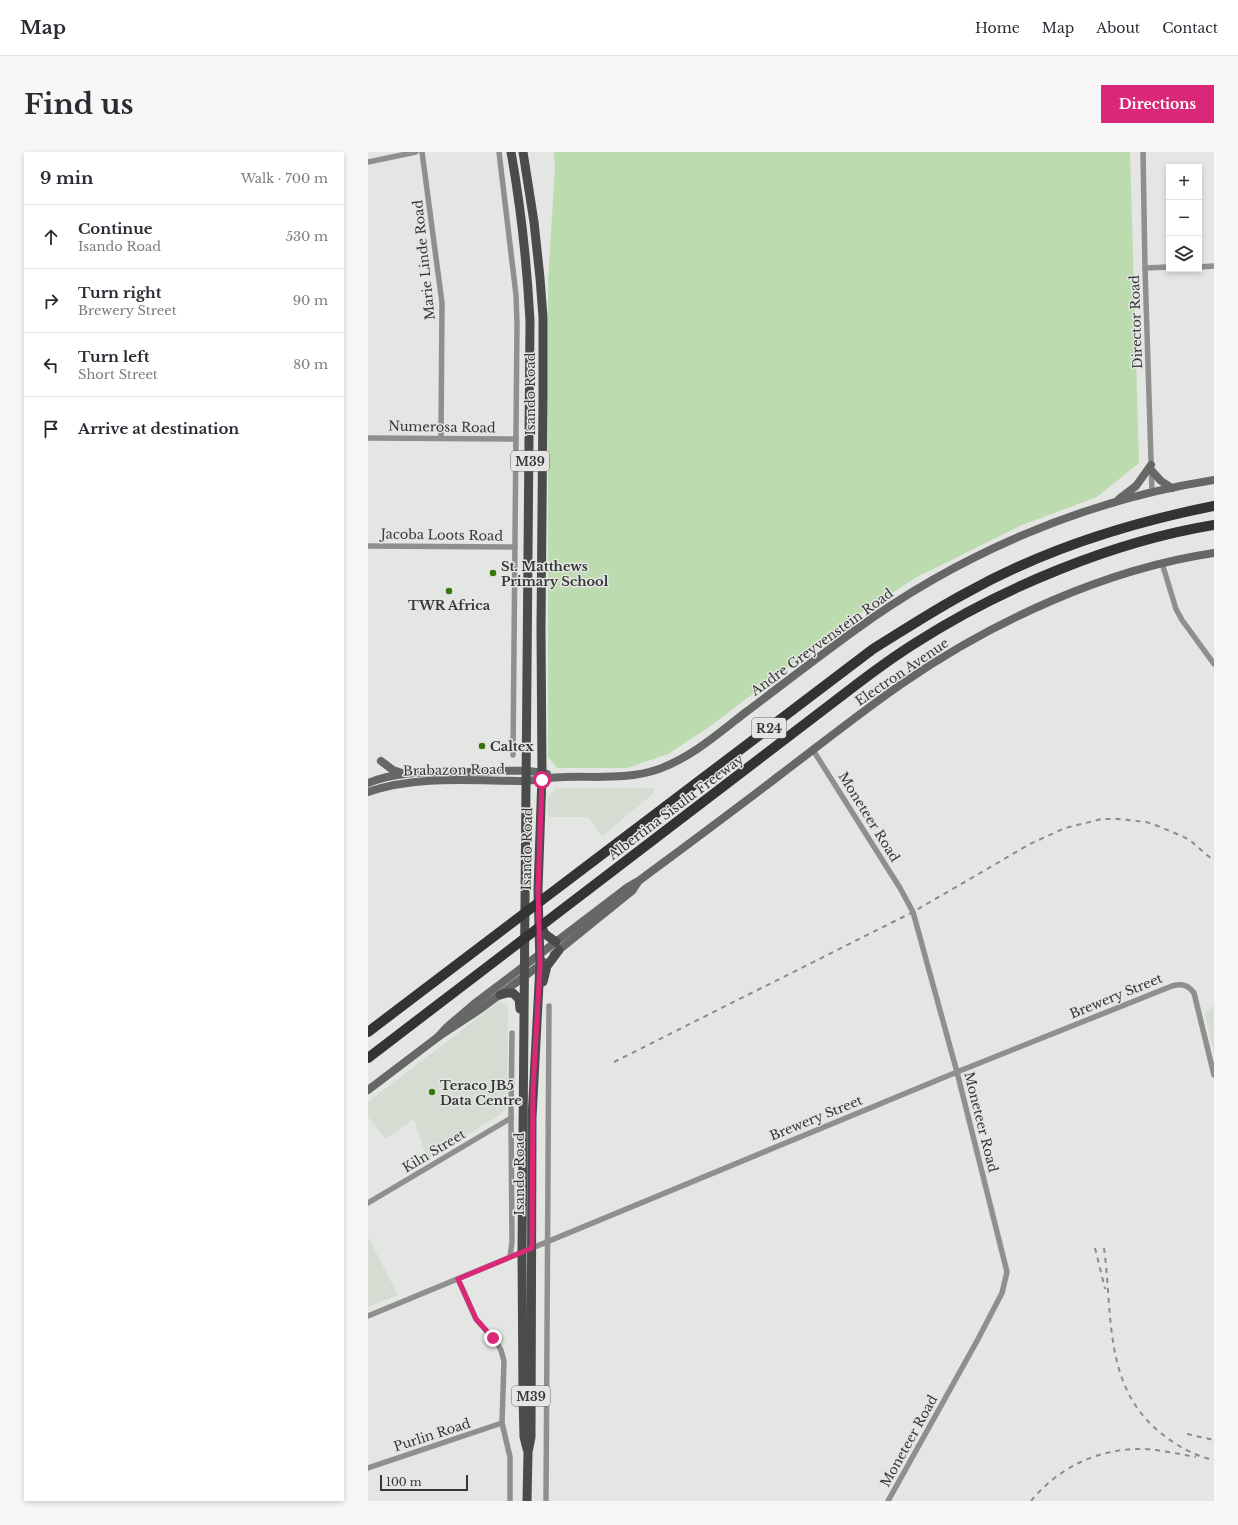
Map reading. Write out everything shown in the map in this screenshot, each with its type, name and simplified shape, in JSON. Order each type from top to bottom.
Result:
[{"type":"highway","name":"Albertina Sisulu Freeway","points":[[368,1032],[873,649],[920,619],[998,576],[1093,537],[1165,517],[1214,506]]},
{"type":"highway","name":"Albertina Sisulu Freeway","points":[[368,1058],[848,691],[918,641],[1011,590],[1080,562],[1147,540],[1214,525]]},
{"type":"main road","name":"Isando Road","points":[[511,152],[520,201],[525,244],[530,321],[522,1252],[524,1437],[528,1452]]},
{"type":"main road","name":"Isando Road","points":[[524,152],[534,222],[540,278],[542,317],[542,776],[538,890],[540,965],[532,1118],[531,1437],[528,1452],[527,1501]]},
{"type":"main road","points":[[1112,504],[1136,486],[1151,467],[1161,480],[1172,488]]},
{"type":"main road","name":"Andre Greyvenstein Road","points":[[542,776],[604,778],[633,775],[659,769],[681,759],[711,739],[855,630],[895,603],[932,580],[972,559],[1061,520],[1152,492],[1214,480]]},
{"type":"main road","name":"Electron Avenue","points":[[438,1037],[460,1015],[525,962],[555,944],[632,891],[640,880],[813,750],[904,682],[951,652],[1032,609],[1090,586],[1162,563],[1214,552]]},
{"type":"main road","points":[[380,761],[393,770],[403,773]]},
{"type":"main road","name":"Brabazon Road","points":[[368,783],[383,777],[425,771],[525,776]]},
{"type":"main road","name":"Brabazon Road","points":[[368,792],[386,786],[417,781],[542,776]]},
{"type":"main road","points":[[539,919],[545,934],[555,944],[547,966],[539,998]]},
{"type":"main road","name":"Electron Avenue","points":[[368,1090],[438,1037],[500,995],[540,965],[555,944]]},
{"type":"main road","points":[[500,995],[510,993],[516,996],[520,1003],[520,1022],[524,1027]]},
{"type":"street","points":[[368,162],[416,152]]},
{"type":"street","name":"Marie Linde Road","points":[[422,152],[442,303],[441,437]]},
{"type":"street","name":"Isando Road","points":[[499,152],[516,295],[513,755]]},
{"type":"street","name":"Director Road","points":[[1143,152],[1152,492]]},
{"type":"street","points":[[1202,267],[1214,266]]},
{"type":"street","points":[[1145,268],[1166,267]]},
{"type":"street","name":"Numerosa Road","points":[[368,438],[441,437],[516,439]]},
{"type":"street","name":"Jacoba Loots Road","points":[[368,546],[515,547]]},
{"type":"street","points":[[1162,563],[1176,609],[1182,620],[1214,664]]},
{"type":"street","name":"Moneteer Road","points":[[813,750],[900,888],[913,912],[957,1072],[1005,1264],[1006,1279],[1002,1293],[888,1501]]},
{"type":"street","name":"Brewery Street","points":[[368,1316],[548,1240],[957,1072],[1172,986],[1181,984],[1188,987],[1194,993],[1214,1075]]},
{"type":"street","points":[[546,1501],[549,1006]]},
{"type":"street","points":[[510,1257],[512,1242],[512,1033]]},
{"type":"street","name":"Kiln Street","points":[[368,1203],[511,1118]]},
{"type":"street","points":[[458,1279],[476,1319],[493,1338],[501,1350],[504,1361],[502,1423],[510,1456],[510,1501]]},
{"type":"street","name":"Purlin Road","points":[[368,1468],[502,1423]]},
{"type":"shaded area","points":[[556,788],[653,788],[655,792],[602,836],[588,817],[548,817],[548,798]]},
{"type":"shaded area","name":"Teraco JB5 Data Centre","points":[[500,1001],[508,1006],[507,1107],[500,1115],[427,1159],[414,1119],[385,1139],[368,1117],[368,1102]]},
{"type":"shaded area","points":[[1214,1005],[1214,1053],[1205,1014]]},
{"type":"shaded area","points":[[368,1237],[398,1295],[368,1307]]},
{"type":"green space","points":[[554,152],[1130,152],[1139,463],[1097,497],[1022,525],[915,578],[843,625],[712,725],[668,754],[627,768],[557,768],[548,757],[548,281],[555,168]]},
{"type":"railway","points":[[614,1062],[913,912],[1030,844],[1065,828],[1102,819],[1146,822],[1184,837],[1214,861]]},
{"type":"railway","points":[[1095,1248],[1105,1289]]},
{"type":"railway","points":[[1104,1248],[1114,1349],[1120,1373],[1129,1395],[1143,1416],[1162,1434],[1186,1450],[1214,1460]]},
{"type":"railway","points":[[1187,1434],[1214,1440]]},
{"type":"railway","points":[[1031,1501],[1054,1478],[1067,1469],[1096,1456],[1111,1452],[1144,1449],[1196,1457]]},
{"type":"place","name":"St. Matthews Primary School","points":[[493,573]]},
{"type":"place","name":"TWR Africa","points":[[449,591]]},
{"type":"place","name":"Caltex","points":[[482,746]]},
{"type":"place","name":"Teraco JB5 Data Centre","points":[[432,1092]]},
{"type":"route","points":[[493,1338],[476,1319],[458,1279],[532,1248],[532,1118],[540,965],[538,890],[542,780]]}]
